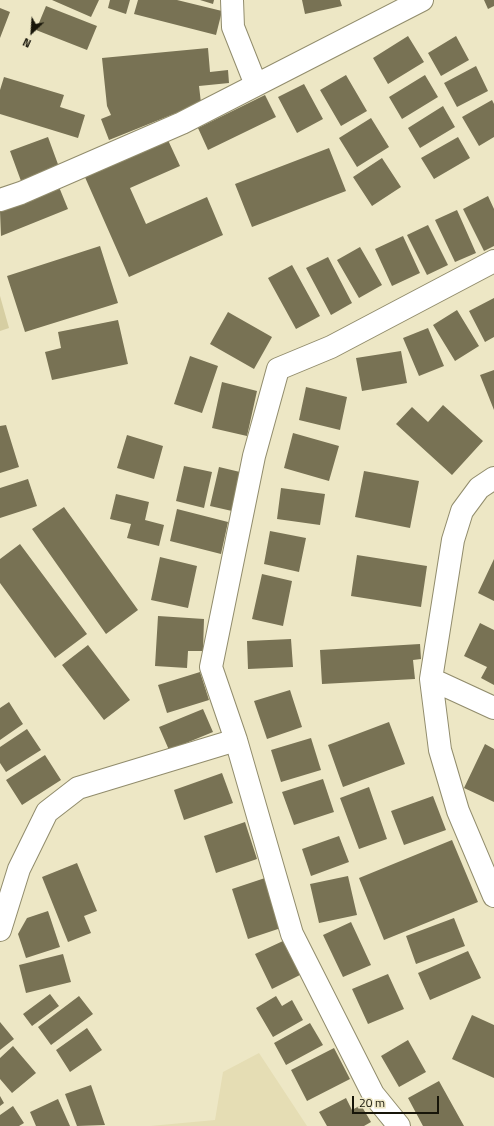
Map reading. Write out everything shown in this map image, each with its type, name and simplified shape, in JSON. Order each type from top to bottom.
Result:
[{"type":"street","points":[[232,0],[233,27],[256,85]]},
{"type":"street","points":[[0,200],[21,194],[182,123],[422,0]]},
{"type":"street","points":[[399,1126],[373,1094],[292,934],[236,740],[211,667],[254,456],[278,369],[331,347],[494,261]]},
{"type":"street","points":[[489,488],[462,511],[453,540],[431,679],[440,750],[458,811],[494,896]]},
{"type":"street","points":[[431,679],[494,708]]},
{"type":"street","points":[[0,930],[19,869],[47,812],[78,788],[236,740]]},
{"type":"shaded area","points":[[0,296],[9,328],[0,331]]},
{"type":"shaded area","points":[[259,1053],[307,1126],[150,1126],[215,1120],[223,1072]]},
{"type":"building","points":[[52,0],[99,0],[91,17]]},
{"type":"building","points":[[110,0],[130,0],[126,14],[108,8]]},
{"type":"building","points":[[138,0],[177,0],[222,11],[216,35],[134,14]]},
{"type":"building","points":[[200,0],[214,0],[213,4]]},
{"type":"building","points":[[302,0],[340,0],[342,6],[305,14]]},
{"type":"building","points":[[484,0],[494,0],[494,6],[488,9]]},
{"type":"building","points":[[46,6],[97,26],[87,50],[36,30]]},
{"type":"building","points":[[0,8],[10,12],[0,38]]},
{"type":"building","points":[[408,36],[424,62],[388,84],[373,58]]},
{"type":"building","points":[[456,36],[469,60],[441,76],[428,53]]},
{"type":"building","points":[[208,48],[210,72],[228,70],[229,83],[199,86],[201,103],[109,140],[101,119],[111,115],[107,106],[102,58]]},
{"type":"building","points":[[476,66],[488,91],[457,107],[444,83]]},
{"type":"building","points":[[346,75],[367,111],[341,126],[320,90]]},
{"type":"building","points":[[425,75],[438,97],[402,119],[389,97]]},
{"type":"building","points":[[4,77],[64,95],[60,107],[85,115],[78,138],[0,114],[0,90]]},
{"type":"building","points":[[304,84],[323,119],[297,133],[278,97]]},
{"type":"building","points":[[265,95],[276,117],[208,150],[198,128]]},
{"type":"building","points":[[492,100],[494,104],[494,137],[479,146],[462,117]]},
{"type":"building","points":[[443,106],[455,127],[420,148],[408,128]]},
{"type":"building","points":[[371,118],[389,147],[357,167],[339,138]]},
{"type":"building","points":[[48,137],[59,167],[21,181],[10,151]]},
{"type":"building","points":[[458,137],[470,158],[434,179],[421,158]]},
{"type":"building","points":[[167,138],[180,166],[130,188],[146,224],[207,197],[223,235],[129,277],[84,175]]},
{"type":"building","points":[[329,148],[346,191],[252,227],[235,184]]},
{"type":"building","points":[[382,158],[401,187],[372,206],[353,177]]},
{"type":"building","points":[[59,187],[68,209],[1,236],[0,211]]},
{"type":"building","points":[[488,196],[494,209],[494,246],[484,251],[463,209]]},
{"type":"building","points":[[457,210],[476,253],[455,262],[435,220]]},
{"type":"building","points":[[428,225],[448,265],[427,275],[407,235]]},
{"type":"building","points":[[403,236],[420,273],[392,286],[375,249]]},
{"type":"building","points":[[100,246],[118,303],[25,332],[7,276]]},
{"type":"building","points":[[360,247],[382,285],[359,298],[337,260]]},
{"type":"building","points":[[328,257],[352,303],[331,315],[306,268]]},
{"type":"building","points":[[292,265],[320,316],[296,329],[268,278]]},
{"type":"building","points":[[494,298],[494,337],[485,342],[469,311]]},
{"type":"building","points":[[457,310],[479,346],[455,361],[433,325]]},
{"type":"building","points":[[228,312],[272,337],[254,369],[210,344]]},
{"type":"building","points":[[118,320],[128,364],[52,380],[45,352],[61,348],[58,332]]},
{"type":"building","points":[[428,328],[444,366],[419,376],[403,338]]},
{"type":"building","points":[[401,351],[407,383],[362,391],[356,358]]},
{"type":"building","points":[[190,356],[218,366],[202,413],[174,404]]},
{"type":"building","points":[[494,370],[494,410],[480,375]]},
{"type":"building","points":[[222,382],[257,391],[247,436],[212,428]]},
{"type":"building","points":[[306,387],[347,397],[340,430],[299,420]]},
{"type":"building","points":[[443,405],[483,441],[452,475],[396,424],[412,407],[428,422]]},
{"type":"building","points":[[6,425],[19,467],[0,473],[0,426]]},
{"type":"building","points":[[293,433],[339,446],[329,481],[284,468]]},
{"type":"building","points":[[127,435],[163,446],[154,479],[117,468]]},
{"type":"building","points":[[184,466],[212,472],[204,508],[176,501]]},
{"type":"building","points":[[219,467],[240,472],[232,511],[210,506]]},
{"type":"building","points":[[364,471],[419,481],[410,528],[355,517]]},
{"type":"building","points":[[28,479],[37,506],[0,518],[0,488]]},
{"type":"building","points":[[281,488],[325,494],[320,525],[277,519]]},
{"type":"building","points":[[116,494],[149,502],[145,520],[164,525],[159,546],[127,538],[131,524],[110,519]]},
{"type":"building","points":[[64,507],[138,610],[106,634],[32,529]]},
{"type":"building","points":[[177,509],[228,522],[221,554],[170,541]]},
{"type":"building","points":[[270,531],[306,538],[299,572],[264,564]]},
{"type":"building","points":[[20,544],[87,634],[55,658],[0,583],[0,559]]},
{"type":"building","points":[[357,555],[427,566],[421,607],[351,596]]},
{"type":"building","points":[[160,557],[197,566],[188,608],[151,600]]},
{"type":"building","points":[[494,559],[494,601],[478,593]]},
{"type":"building","points":[[262,574],[292,581],[283,626],[252,619]]},
{"type":"building","points":[[158,616],[204,619],[203,651],[188,651],[187,668],[155,666]]},
{"type":"building","points":[[480,623],[494,630],[494,685],[481,678],[487,667],[464,656]]},
{"type":"building","points":[[291,639],[293,667],[248,669],[247,641]]},
{"type":"building","points":[[420,644],[421,659],[413,660],[415,679],[322,684],[320,650]]},
{"type":"building","points":[[88,645],[130,700],[104,720],[62,665]]},
{"type":"building","points":[[200,672],[209,700],[167,713],[158,685]]},
{"type":"building","points":[[290,690],[302,727],[267,739],[254,701]]},
{"type":"building","points":[[9,702],[23,724],[0,740],[0,708]]},
{"type":"building","points":[[203,709],[213,732],[169,750],[159,727]]},
{"type":"building","points":[[389,722],[405,764],[343,787],[328,745]]},
{"type":"building","points":[[27,729],[41,750],[6,772],[0,763],[0,747]]},
{"type":"building","points":[[311,738],[321,770],[281,782],[271,750]]},
{"type":"building","points":[[485,744],[494,749],[494,802],[464,788]]},
{"type":"building","points":[[45,755],[61,780],[22,805],[6,780]]},
{"type":"building","points":[[222,773],[233,803],[184,820],[174,790]]},
{"type":"building","points":[[323,779],[334,812],[294,825],[282,792]]},
{"type":"building","points":[[369,787],[387,839],[359,849],[340,798]]},
{"type":"building","points":[[433,796],[446,830],[404,845],[391,811]]},
{"type":"building","points":[[245,822],[257,859],[216,873],[204,836]]},
{"type":"building","points":[[339,836],[349,862],[311,876],[302,849]]},
{"type":"building","points":[[452,840],[478,902],[384,940],[359,878]]},
{"type":"building","points":[[77,863],[97,911],[84,916],[91,933],[68,942],[42,877]]},
{"type":"building","points":[[348,876],[357,915],[319,923],[310,884]]},
{"type":"building","points":[[265,878],[281,928],[248,939],[232,889]]},
{"type":"building","points":[[48,911],[60,947],[26,958],[18,934],[27,918]]},
{"type":"building","points":[[454,918],[465,946],[416,964],[406,936]]},
{"type":"building","points":[[351,922],[371,965],[343,977],[323,935]]},
{"type":"building","points":[[283,941],[300,975],[272,989],[255,954]]},
{"type":"building","points":[[468,951],[481,978],[430,1000],[418,973]]},
{"type":"building","points":[[63,954],[71,982],[26,993],[19,965]]},
{"type":"building","points":[[388,974],[404,1009],[368,1024],[352,989]]},
{"type":"building","points":[[50,994],[59,1006],[32,1026],[23,1014]]},
{"type":"building","points":[[79,996],[93,1014],[51,1045],[38,1027]]},
{"type":"building","points":[[276,996],[282,1006],[292,1000],[303,1020],[273,1037],[256,1008]]},
{"type":"building","points":[[472,1015],[494,1025],[494,1078],[452,1059]]},
{"type":"building","points":[[0,1022],[14,1039],[0,1050]]},
{"type":"building","points":[[310,1023],[323,1045],[286,1065],[274,1043]]},
{"type":"building","points":[[87,1028],[102,1050],[70,1072],[56,1050]]},
{"type":"building","points":[[408,1040],[426,1072],[399,1087],[381,1056]]},
{"type":"building","points":[[13,1046],[36,1073],[12,1093],[0,1079],[0,1058]]},
{"type":"building","points":[[334,1048],[350,1079],[307,1101],[291,1070]]},
{"type":"building","points":[[439,1081],[464,1126],[423,1126],[408,1098]]},
{"type":"building","points":[[91,1085],[105,1125],[77,1126],[65,1094]]},
{"type":"building","points":[[0,1096],[4,1103],[0,1106]]},
{"type":"building","points":[[346,1098],[352,1110],[361,1105],[371,1122],[364,1126],[327,1126],[319,1112]]},
{"type":"building","points":[[58,1099],[70,1126],[36,1126],[30,1112]]},
{"type":"building","points":[[13,1106],[24,1123],[19,1126],[0,1126],[0,1115]]}]
